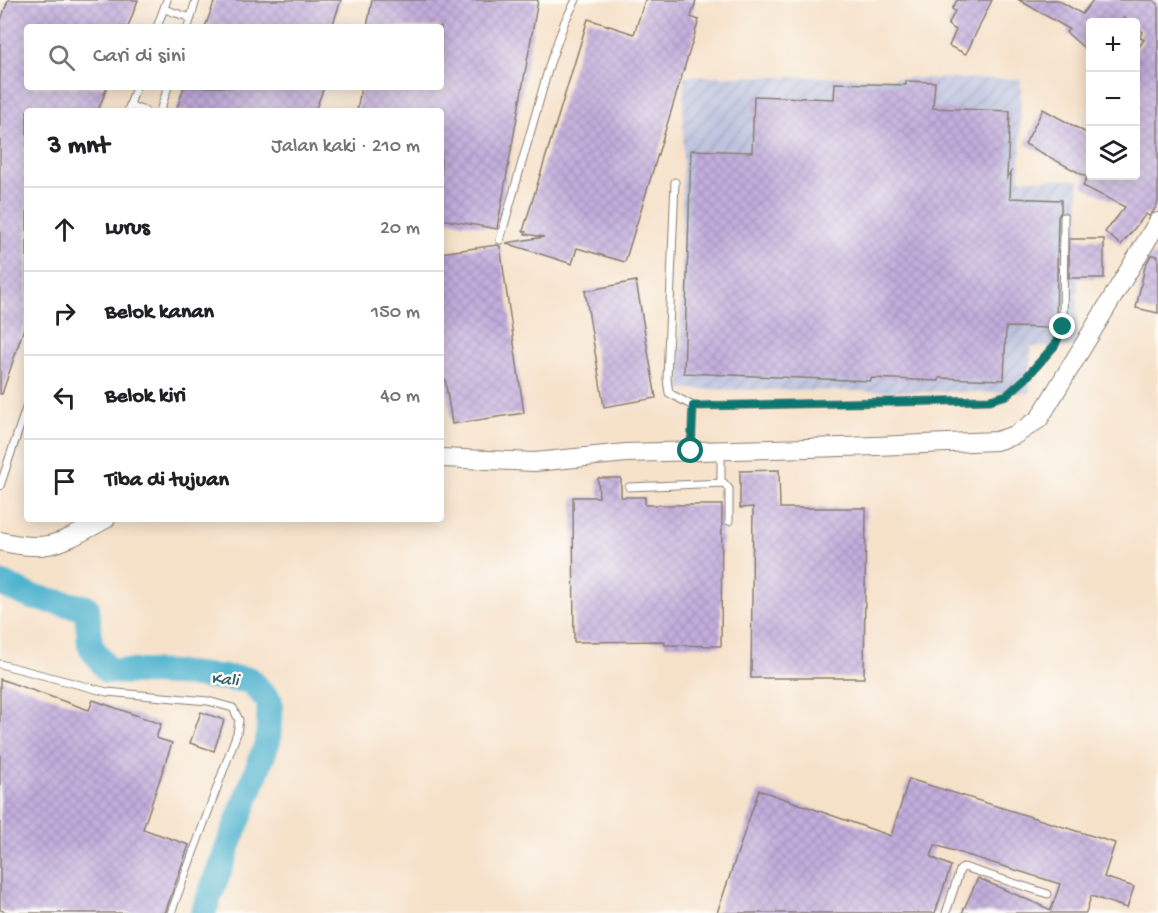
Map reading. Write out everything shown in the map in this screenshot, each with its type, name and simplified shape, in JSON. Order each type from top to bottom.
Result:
[{"type":"street","points":[[444,458],[534,462],[626,453],[996,441],[1015,435],[1039,419],[1158,222]]},
{"type":"street","points":[[0,541],[20,547],[43,547],[64,541],[100,522]]},
{"type":"lane","points":[[158,24],[167,0]]},
{"type":"lane","points":[[189,24],[196,0]]},
{"type":"lane","points":[[500,240],[550,63],[565,21],[576,0]]},
{"type":"lane","points":[[164,9],[191,18]]},
{"type":"lane","points":[[129,108],[135,90]]},
{"type":"lane","points":[[161,108],[167,90]]},
{"type":"lane","points":[[675,182],[667,379],[669,393],[693,406],[990,400],[1007,395],[1025,379],[1055,345],[1063,327],[1064,217]]},
{"type":"lane","points":[[691,451],[693,406]]},
{"type":"lane","points":[[0,486],[24,414]]},
{"type":"lane","points":[[721,450],[721,482]]},
{"type":"lane","points":[[629,488],[721,482],[729,489],[729,521]]},
{"type":"lane","points":[[0,664],[107,692],[208,701],[232,708],[239,720],[237,733],[171,913]]},
{"type":"lane","points":[[946,913],[960,870],[964,867],[1048,894]]},
{"type":"shaded area","points":[[684,76],[1021,79],[1020,179],[1079,180],[1077,347],[1031,347],[1030,393],[680,389]]},
{"type":"building","points":[[8,0],[138,0],[129,24],[24,24],[24,90],[106,90],[99,108],[24,108],[24,328],[2,394],[0,394],[0,23]]},
{"type":"building","points":[[215,0],[341,0],[333,24],[206,24]]},
{"type":"building","points":[[372,0],[538,0],[497,229],[444,220],[444,108],[358,108],[360,90],[444,90],[444,24],[368,24]]},
{"type":"building","points":[[645,0],[696,0],[691,17],[699,20],[625,262],[577,248],[572,264],[506,243],[544,237],[525,234],[526,232],[523,231],[588,19],[634,34]]},
{"type":"building","points":[[957,0],[992,0],[966,54],[949,46],[956,30],[948,25],[955,11],[952,9]]},
{"type":"building","points":[[1019,0],[1058,0],[1082,14],[1093,0],[1153,0],[1158,4],[1158,203],[1153,212],[1149,216],[1146,214],[1121,245],[1105,232],[1125,207],[1083,186],[1086,179],[1140,180],[1140,46],[1144,40],[1140,38],[1143,32],[1140,30],[1140,18],[1086,18],[1086,50],[1066,32],[1069,29]]},
{"type":"building","points":[[906,81],[935,82],[933,108],[1010,111],[1007,178],[1011,172],[1010,198],[1061,200],[1061,212],[1058,217],[1056,328],[1006,327],[1004,380],[939,378],[939,381],[871,378],[871,381],[684,373],[691,150],[752,152],[754,96],[834,99],[835,83],[906,85]]},
{"type":"building","points":[[183,90],[323,90],[316,108],[177,108]]},
{"type":"building","points":[[1043,109],[1086,133],[1086,176],[1025,144]]},
{"type":"building","points":[[1069,239],[1104,239],[1104,278],[1069,278]]},
{"type":"building","points":[[500,246],[524,413],[452,424],[444,379],[444,253]]},
{"type":"building","points":[[1151,255],[1158,256],[1158,313],[1136,308],[1145,266]]},
{"type":"building","points":[[636,281],[656,398],[604,407],[585,291]]},
{"type":"building","points":[[779,470],[780,508],[866,508],[864,678],[751,678],[753,507],[740,508],[740,471]]},
{"type":"building","points":[[598,478],[621,478],[621,497],[645,497],[645,505],[722,505],[721,646],[665,645],[665,641],[574,642],[573,497],[599,497]]},
{"type":"building","points":[[0,679],[89,710],[93,700],[161,724],[156,738],[172,743],[143,829],[189,845],[165,913],[9,913],[0,910]]},
{"type":"building","points":[[201,712],[224,720],[214,751],[190,743]]},
{"type":"building","points":[[909,779],[1115,843],[1104,877],[1134,887],[1127,908],[1091,896],[1086,913],[962,913],[978,878],[1051,910],[1060,884],[935,845],[931,857],[951,866],[935,913],[717,913],[759,790],[891,836]]},
{"type":"waterway","name":"Kali","points":[[0,583],[32,597],[87,608],[90,645],[108,671],[174,673],[250,680],[270,702],[268,741],[203,913]]},
{"type":"route","points":[[691,451],[693,406],[990,400],[1007,395],[1025,379],[1055,345],[1063,327]]}]
